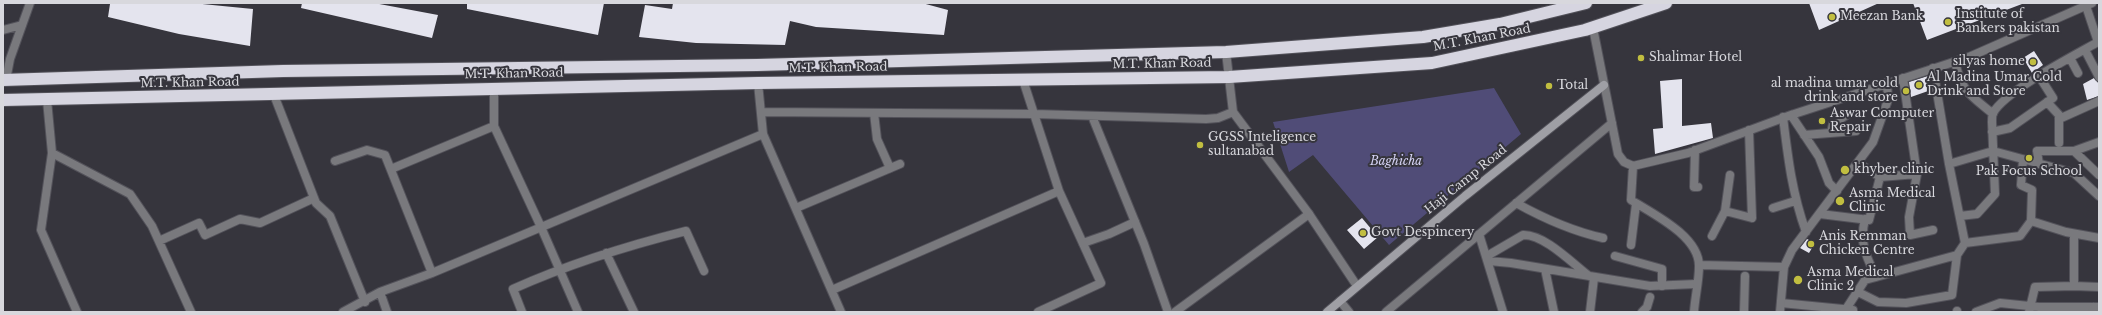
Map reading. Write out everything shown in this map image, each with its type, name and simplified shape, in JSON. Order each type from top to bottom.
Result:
[{"type":"highway","name":"M.T. Khan Road","points":[[5,80],[282,71],[757,65],[1226,52],[1423,37],[1500,24],[1586,3]]},
{"type":"highway","name":"M.T. Khan Road","points":[[3,100],[758,83],[1229,77],[1432,63],[1508,48],[1593,28],[1666,3]]},
{"type":"street","points":[[5,80],[10,59],[30,3]]},
{"type":"street","points":[[1593,28],[1618,154],[1624,162],[1633,166],[1695,150],[1787,116],[1887,82],[1969,57],[2089,4],[2099,42],[2039,76],[2000,104],[1993,114],[1992,132],[1995,194],[1977,214],[1960,216]]},
{"type":"street","points":[[3,30],[22,25]]},
{"type":"street","points":[[2085,50],[2099,77]]},
{"type":"street","points":[[1226,52],[1233,112],[1308,214],[1357,286]]},
{"type":"street","points":[[2070,58],[2078,73]]},
{"type":"street","points":[[1954,62],[1959,81],[1966,91],[1993,114]]},
{"type":"street","points":[[1858,292],[1878,302],[1906,303],[1952,295],[1957,256],[1965,243],[1949,164],[1933,68]]},
{"type":"street","points":[[1992,132],[2010,128],[2053,98],[2039,76]]},
{"type":"street","points":[[1903,78],[1917,174],[1909,217],[1910,235],[1933,230]]},
{"type":"street","points":[[1023,80],[1059,191],[1101,283],[1038,312]]},
{"type":"street","points":[[1780,312],[1784,267],[1792,250],[1838,191],[1873,142],[1880,126],[1888,100],[1887,82]]},
{"type":"street","points":[[758,83],[763,134],[841,312]]},
{"type":"street","name":"Haji Camp Road","points":[[1327,312],[1465,196],[1604,85]]},
{"type":"street","points":[[494,89],[494,126],[542,227],[578,312]]},
{"type":"street","points":[[274,95],[316,203],[330,216],[365,302]]},
{"type":"street","points":[[47,100],[52,153],[41,230],[77,312]]},
{"type":"street","points":[[2059,119],[2099,101]]},
{"type":"street","points":[[2047,102],[2059,115],[2059,143]]},
{"type":"street","points":[[761,112],[1034,114],[1206,119],[1218,118],[1233,112]]},
{"type":"street","points":[[874,113],[877,139],[890,168]]},
{"type":"street","points":[[1831,133],[1833,124],[1848,114]]},
{"type":"street","points":[[1092,116],[1135,222],[1168,312]]},
{"type":"street","points":[[1787,116],[1804,135],[1819,157],[1829,183],[1838,191]]},
{"type":"street","points":[[1787,116],[1795,201],[1806,232]]},
{"type":"street","points":[[1386,312],[1612,123]]},
{"type":"street","points":[[391,170],[494,126]]},
{"type":"street","points":[[1725,210],[1752,218],[1749,130]]},
{"type":"street","points":[[1804,135],[1856,131]]},
{"type":"street","points":[[343,312],[365,302],[380,292],[432,273],[763,134]]},
{"type":"street","points":[[2038,164],[2037,151],[2074,151],[2099,142]]},
{"type":"street","points":[[335,161],[367,150],[385,155],[432,273]]},
{"type":"street","points":[[1695,150],[1694,187],[1698,187]]},
{"type":"street","points":[[1949,164],[1993,151],[2074,173],[2099,196]]},
{"type":"street","points":[[2074,151],[2099,175]]},
{"type":"street","points":[[52,153],[130,194],[152,226],[191,312]]},
{"type":"street","points":[[1965,243],[2020,236],[2031,222],[2032,190],[2021,186],[2023,160]]},
{"type":"street","points":[[1858,163],[1880,177],[1917,174]]},
{"type":"street","points":[[796,208],[900,164]]},
{"type":"street","points":[[1633,166],[1631,200],[1676,228],[1692,245],[1699,265],[1694,312]]},
{"type":"street","points":[[1712,236],[1725,210],[1730,175]]},
{"type":"street","points":[[1820,214],[1869,220],[1880,177]]},
{"type":"street","points":[[832,290],[1059,191]]},
{"type":"street","points":[[159,241],[199,223],[205,235],[240,218],[260,223],[314,198]]},
{"type":"street","points":[[1772,208],[1795,201]]},
{"type":"street","points":[[1516,203],[1583,234],[1603,238]]},
{"type":"street","points":[[1631,244],[1636,204]]},
{"type":"street","points":[[1175,312],[1308,214]]},
{"type":"street","points":[[1865,219],[1862,230],[1864,250],[1876,277]]},
{"type":"street","points":[[1083,243],[1109,234],[1135,222]]},
{"type":"street","points":[[2031,222],[2074,234],[2099,238]]},
{"type":"street","points":[[522,312],[513,289],[560,269],[606,253],[686,231],[704,270]]},
{"type":"street","points":[[1479,234],[1488,259],[1503,312]]},
{"type":"street","points":[[2074,234],[2074,286]]},
{"type":"street","points":[[1488,259],[1523,235],[1536,236],[1592,278]]},
{"type":"street","points":[[606,253],[634,312]]},
{"type":"street","points":[[1615,256],[1662,269],[1662,286]]},
{"type":"street","points":[[1781,303],[1849,311],[1865,280],[1957,256]]},
{"type":"street","points":[[1488,259],[1592,278],[1650,286],[1696,284]]},
{"type":"street","points":[[1699,265],[1784,267]]},
{"type":"street","points":[[1545,269],[1554,312]]},
{"type":"street","points":[[1744,312],[1745,276]]},
{"type":"street","points":[[1590,312],[1592,278]]},
{"type":"street","points":[[2030,309],[2034,287],[2099,287]]},
{"type":"street","points":[[380,292],[387,312]]},
{"type":"street","points":[[1642,312],[1647,307],[1650,297]]},
{"type":"street","points":[[1340,301],[1349,312]]},
{"type":"street","points":[[1976,312],[2000,303],[2030,309],[2095,309]]},
{"type":"green space","name":"Baghicha","points":[[1494,88],[1521,134],[1389,245],[1313,155],[1289,172],[1273,122]]},
{"type":"building","points":[[192,3],[253,9],[250,46],[179,34],[108,17],[110,4]]},
{"type":"building","points":[[302,3],[374,3],[438,15],[432,38],[301,8]]},
{"type":"building","points":[[467,3],[604,3],[598,35],[467,9]]},
{"type":"building","points":[[673,3],[922,3],[948,10],[944,35],[816,27],[790,21],[785,45],[696,43],[639,37],[645,5],[672,9]]},
{"type":"building","name":"Meezan Bank","points":[[1809,3],[1879,3],[1819,30]]},
{"type":"building","name":"Institute of Bankers pakistan","points":[[1913,3],[2021,3],[2022,4],[1927,40]]},
{"type":"building","name":"silyas home","points":[[2034,51],[2043,65],[2032,73],[2023,58]]},
{"type":"building","name":"Al Madina Umar Cold Drink and Store","points":[[1928,76],[1931,90],[1911,97],[1909,82]]},
{"type":"building","points":[[2094,78],[2099,84],[2099,96],[2087,100],[2083,84]]},
{"type":"building","points":[[1682,79],[1682,126],[1711,123],[1713,138],[1655,154],[1653,129],[1663,128],[1660,81]]},
{"type":"building","name":"Govt Despincery","points":[[1362,218],[1378,237],[1364,249],[1347,230]]},
{"type":"building","name":"Anis Remman Chicken Centre","points":[[1807,239],[1815,243],[1809,253],[1800,248]]},
{"type":"place","name":"Meezan Bank","points":[[1832,17]]},
{"type":"place","name":"Institute of Bankers pakistan","points":[[1948,22]]},
{"type":"place","name":"Shalimar Hotel","points":[[1641,58]]},
{"type":"place","name":"silyas home","points":[[2033,62]]},
{"type":"place","name":"Al Madina Umar Cold Drink and Store","points":[[1919,85]]},
{"type":"place","name":"Total","points":[[1549,86]]},
{"type":"place","name":"al madina umar cold drink and store","points":[[1906,91]]},
{"type":"place","name":"Aswar Computer Repair","points":[[1822,121]]},
{"type":"place","name":"GGSS Inteligence sultanabad","points":[[1200,145]]},
{"type":"place","name":"Pak Focus School","points":[[2029,158]]},
{"type":"place","name":"khyber clinic","points":[[1845,170]]},
{"type":"place","name":"Asma Medical Clinic","points":[[1840,201]]},
{"type":"place","name":"Govt Despincery","points":[[1363,233]]},
{"type":"place","name":"Anis Remman Chicken Centre","points":[[1811,244]]},
{"type":"place","name":"Asma Medical Clinic 2","points":[[1798,280]]}]
